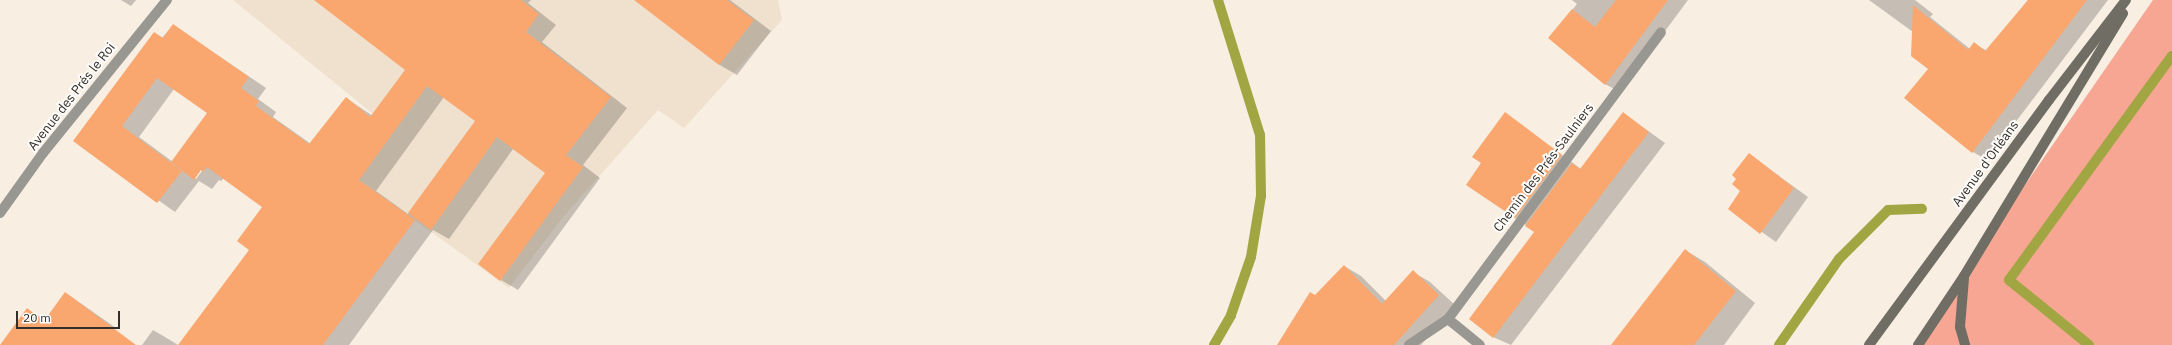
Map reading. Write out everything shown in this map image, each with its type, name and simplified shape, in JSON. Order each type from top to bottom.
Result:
[{"type":"main road","name":"Avenue d'Orléans","points":[[1869,345],[2049,100],[2126,0]]},
{"type":"main road","points":[[1918,345],[1964,276],[2131,0]]},
{"type":"main road","points":[[1964,276],[1960,327],[1965,345]]},
{"type":"street","name":"Avenue des Prés le Roi","points":[[0,213],[43,154],[167,0]]},
{"type":"street","name":"Chemin des Prés-Saulniers","points":[[1409,345],[1448,319],[1661,32]]},
{"type":"street","points":[[1448,319],[1480,345]]},
{"type":"shaded area","points":[[233,0],[778,0],[782,20],[684,128],[658,110],[563,217],[509,288],[337,164],[373,114]]},
{"type":"shaded area","points":[[2153,0],[2172,0],[2172,345],[1914,345]]},
{"type":"building","points":[[314,0],[521,0],[539,14],[526,32],[611,97],[566,155],[583,167],[500,281],[478,264],[545,173],[497,137],[431,230],[408,213],[475,121],[427,86],[359,180],[415,220],[323,345],[178,345],[249,250],[237,241],[262,207],[207,167],[203,172],[201,170],[194,180],[171,162],[207,113],[157,78],[122,126],[182,171],[157,203],[73,141],[154,32],[163,38],[173,24],[249,77],[241,88],[259,101],[256,106],[309,144],[346,97],[370,117],[405,70]]},
{"type":"building","points":[[634,0],[727,0],[754,20],[719,65]]},
{"type":"building","points":[[1616,0],[1668,0],[1605,85],[1548,38],[1572,9],[1595,27]]},
{"type":"building","points":[[2028,0],[2087,0],[1972,153],[1904,98],[1928,69],[1911,56],[1913,5],[1968,50],[1974,42],[1985,51]]},
{"type":"building","points":[[1505,112],[1562,155],[1515,218],[1466,185],[1481,163],[1472,157]]},
{"type":"building","points":[[1623,112],[1649,132],[1493,338],[1469,319],[1534,232],[1525,226],[1572,163],[1580,169]]},
{"type":"building","points":[[1749,153],[1794,188],[1760,234],[1728,209],[1740,191],[1732,184],[1736,179],[1732,175]]},
{"type":"building","points":[[1685,249],[1736,291],[1694,345],[1611,345]]},
{"type":"building","points":[[1344,265],[1382,304],[1413,270],[1439,295],[1394,345],[1277,345],[1310,292],[1315,295]]},
{"type":"building","points":[[65,292],[136,345],[0,345],[27,308],[44,321]]},
{"type":"waterway","points":[[1214,345],[1231,315],[1251,257],[1261,196],[1260,135],[1218,0]]},
{"type":"waterway","points":[[2089,345],[2009,280],[2172,56]]},
{"type":"waterway","points":[[1779,345],[1839,259],[1888,210],[1922,209]]}]
